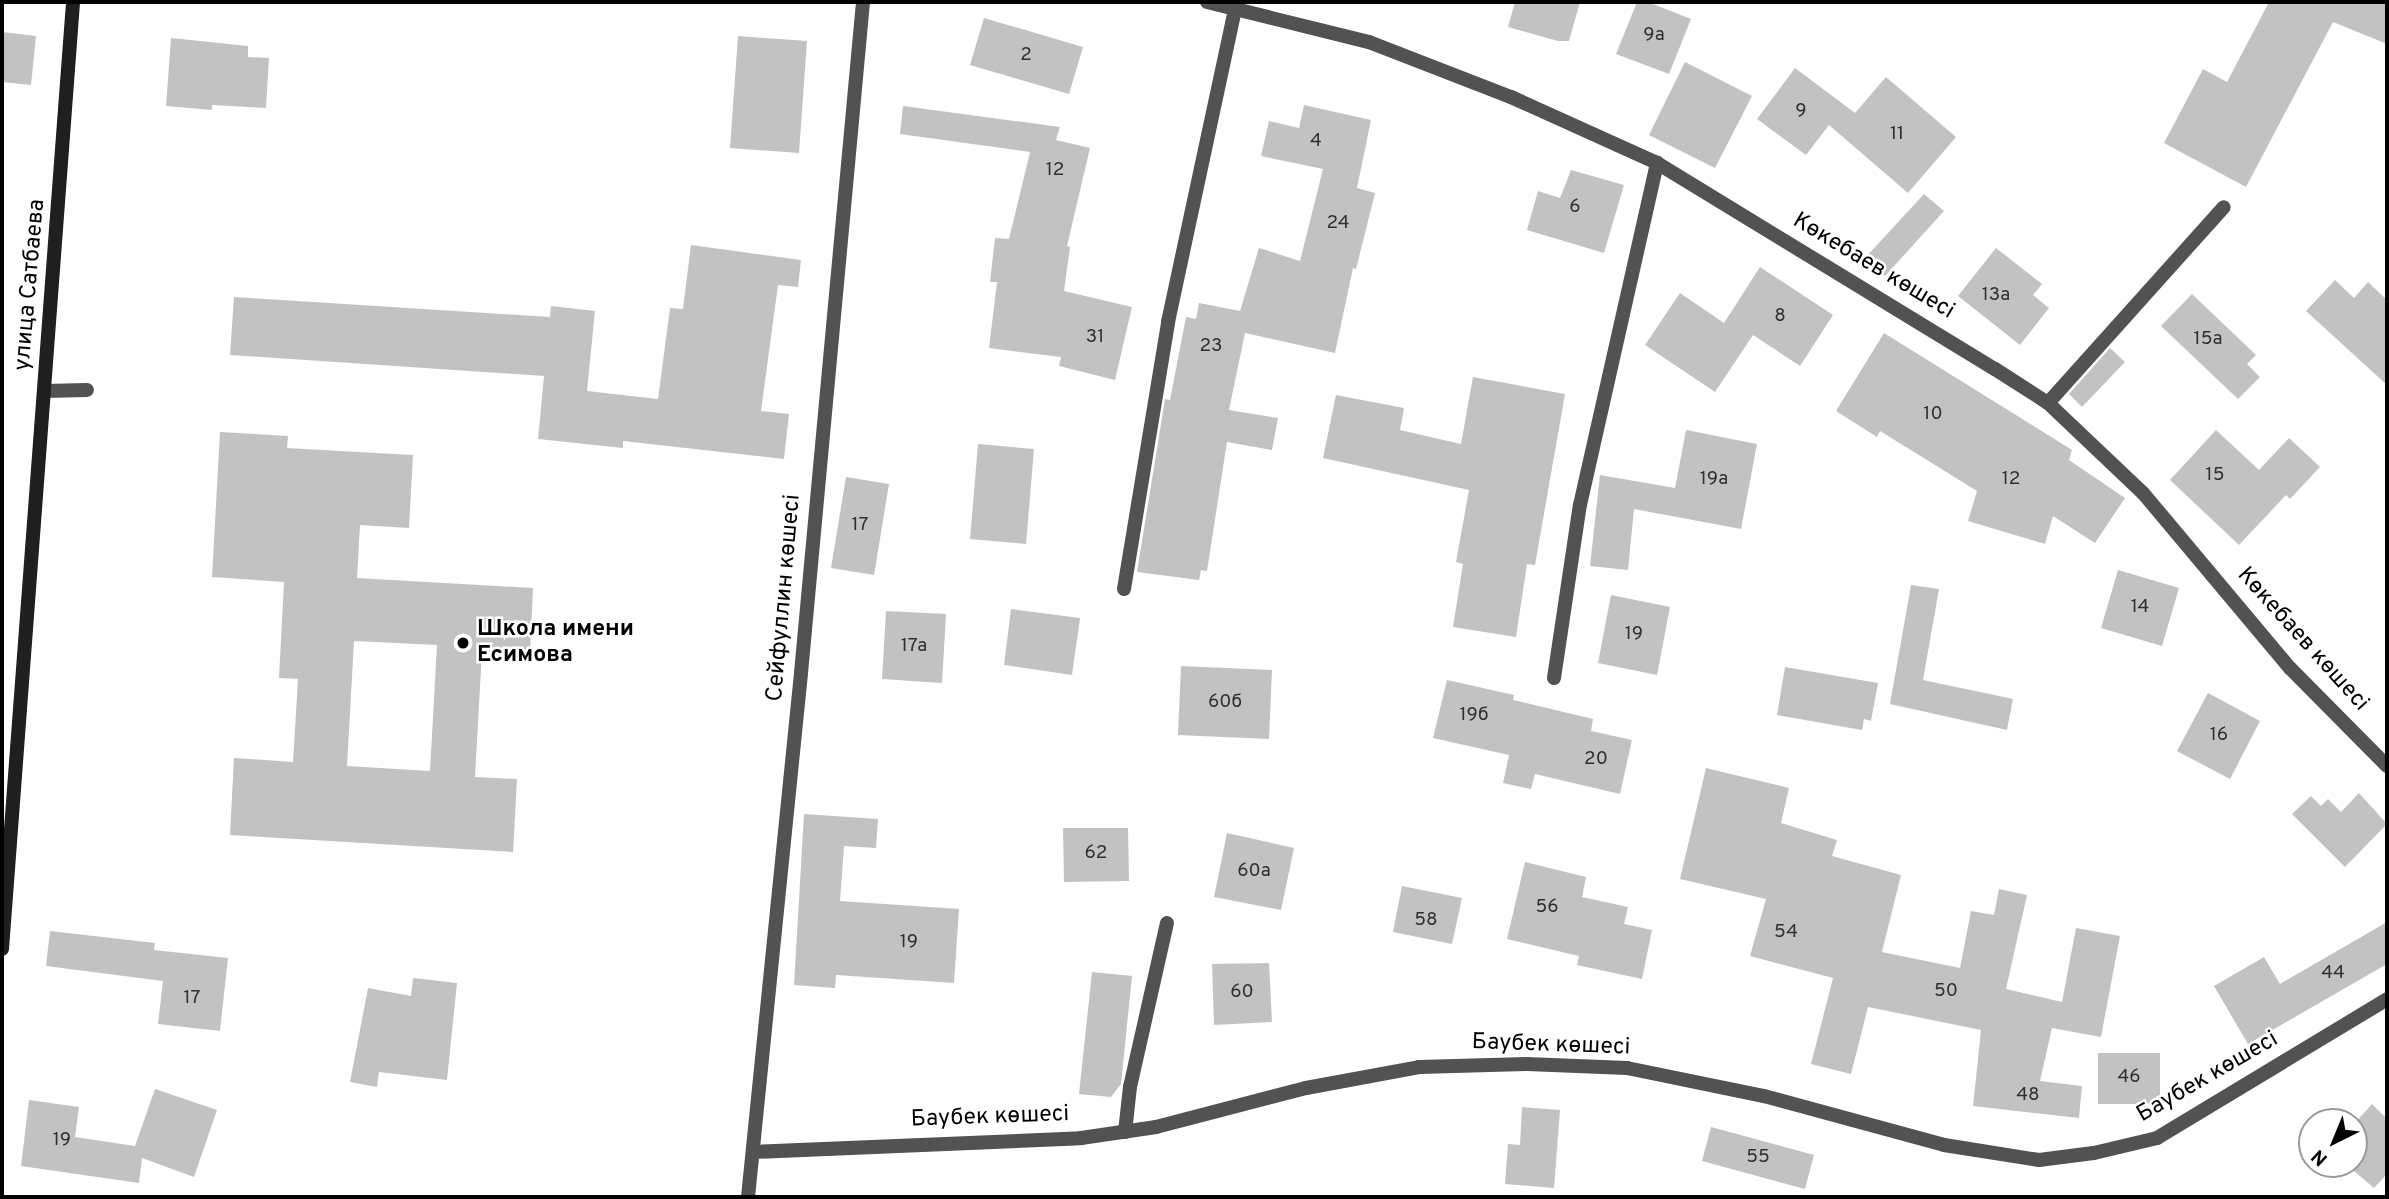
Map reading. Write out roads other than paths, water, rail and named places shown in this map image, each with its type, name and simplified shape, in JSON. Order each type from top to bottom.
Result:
[{"type":"street","name":"улица Сатбаева","points":[[2,949],[74,2]]},
{"type":"street","name":"Сейфуллин көшесі","points":[[748,1197],[863,2]]},
{"type":"street","name":"Көкебаев көшесі","points":[[1207,2],[1369,42],[1511,97],[1657,163],[2048,403],[2143,493],[2290,668],[2387,766]]},
{"type":"street","points":[[1124,589],[1168,322],[1235,9]]},
{"type":"street","points":[[1554,678],[1580,505],[1657,163]]},
{"type":"street","points":[[2048,403],[2224,208]]},
{"type":"street","points":[[45,391],[87,390]]},
{"type":"street","points":[[1125,1132],[1130,1087],[1167,923]]},
{"type":"street","name":"Баубек көшесі","points":[[753,1152],[1081,1138],[1156,1127],[1306,1088],[1419,1067],[1527,1064],[1627,1068],[1764,1096],[1944,1145],[2039,1160],[2094,1153],[2157,1138],[2387,999]]},
{"type":"place","name":"Школа имени Есимова","points":[[463,643]]}]
